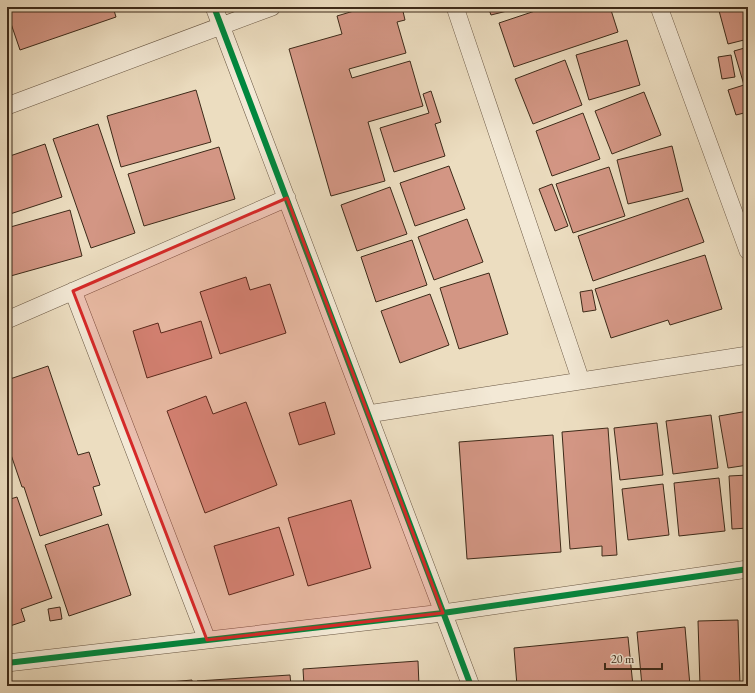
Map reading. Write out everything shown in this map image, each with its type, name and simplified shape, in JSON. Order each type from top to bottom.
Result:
[{"type":"street","points":[[214,7],[471,686]]},
{"type":"street","points":[[7,106],[272,7]]},
{"type":"street","points":[[455,7],[582,381]]},
{"type":"street","points":[[659,7],[748,251]]},
{"type":"street","points":[[7,320],[287,198]]},
{"type":"street","points":[[73,291],[207,640]]},
{"type":"street","points":[[368,414],[748,355]]},
{"type":"street","points":[[7,663],[443,613],[748,569]]},
{"type":"highlighted area","points":[[287,198],[443,613],[207,640],[73,291]]},
{"type":"building","points":[[7,7],[113,7],[116,17],[20,50],[7,12]]},
{"type":"building","points":[[122,7],[136,7],[124,11]]},
{"type":"building","points":[[367,7],[402,7],[405,20],[397,22],[406,53],[349,69],[352,78],[410,61],[423,106],[368,122],[385,181],[331,196],[289,49],[342,34],[337,16]]},
{"type":"building","points":[[488,7],[523,7],[491,15]]},
{"type":"building","points":[[547,7],[610,7],[618,32],[514,67],[499,23]]},
{"type":"building","points":[[718,7],[748,7],[748,39],[728,44]]},
{"type":"building","points":[[627,40],[640,85],[589,100],[576,55]]},
{"type":"building","points":[[7,44],[11,55],[7,56]]},
{"type":"building","points":[[748,47],[748,102],[746,103],[748,112],[736,115],[728,90],[744,85],[734,51]]},
{"type":"building","points":[[731,55],[735,77],[722,79],[718,57]]},
{"type":"building","points":[[565,60],[582,105],[533,124],[515,79]]},
{"type":"building","points":[[196,90],[211,142],[121,167],[107,116]]},
{"type":"building","points":[[431,91],[441,122],[435,124],[445,156],[394,172],[380,128],[429,113],[423,94]]},
{"type":"building","points":[[644,92],[661,135],[612,154],[595,111]]},
{"type":"building","points":[[583,113],[600,159],[552,176],[536,131]]},
{"type":"building","points":[[98,124],[135,233],[91,248],[53,139]]},
{"type":"building","points":[[45,144],[62,197],[7,215],[7,157]]},
{"type":"building","points":[[672,146],[683,191],[628,204],[617,160]]},
{"type":"building","points":[[219,147],[235,199],[144,226],[128,174]]},
{"type":"building","points":[[449,166],[465,209],[415,226],[400,183]]},
{"type":"building","points":[[609,167],[625,216],[573,233],[556,184]]},
{"type":"building","points":[[552,184],[568,226],[555,231],[539,189]]},
{"type":"building","points":[[390,187],[407,234],[357,251],[341,205]]},
{"type":"building","points":[[688,198],[704,242],[593,281],[578,236]]},
{"type":"building","points":[[70,210],[82,256],[7,277],[7,228]]},
{"type":"building","points":[[467,219],[483,262],[434,280],[418,237]]},
{"type":"building","points":[[412,240],[427,285],[376,302],[361,257]]},
{"type":"building","points":[[705,255],[722,309],[670,325],[668,320],[611,338],[595,289]]},
{"type":"building","points":[[489,273],[508,334],[459,349],[440,288]]},
{"type":"building","points":[[246,277],[250,290],[270,284],[286,333],[220,354],[200,292]]},
{"type":"building","points":[[592,290],[596,310],[583,312],[580,292]]},
{"type":"building","points":[[430,294],[449,345],[400,363],[381,311]]},
{"type":"building","points":[[201,321],[212,358],[147,378],[133,331],[158,323],[161,333]]},
{"type":"building","points":[[48,366],[78,455],[89,452],[100,485],[93,487],[102,515],[40,536],[24,487],[22,487],[7,443],[7,380]]},
{"type":"building","points":[[206,396],[213,414],[246,402],[277,485],[205,513],[167,411]]},
{"type":"building","points":[[325,402],[335,434],[299,445],[289,413]]},
{"type":"building","points":[[748,411],[748,465],[728,468],[719,416]]},
{"type":"building","points":[[711,415],[718,468],[673,474],[666,421]]},
{"type":"building","points":[[657,423],[663,475],[620,480],[614,428]]},
{"type":"building","points":[[608,428],[617,555],[602,556],[602,546],[570,549],[562,432]]},
{"type":"building","points":[[553,435],[561,552],[467,559],[459,442]]},
{"type":"building","points":[[748,475],[748,528],[732,529],[729,476]]},
{"type":"building","points":[[7,476],[11,488],[7,490]]},
{"type":"building","points":[[719,478],[725,531],[679,536],[674,483]]},
{"type":"building","points":[[663,484],[669,535],[628,540],[622,489]]},
{"type":"building","points":[[17,497],[52,598],[21,609],[25,621],[7,627],[7,500]]},
{"type":"building","points":[[351,500],[371,568],[308,586],[288,518]]},
{"type":"building","points":[[108,524],[131,595],[69,616],[45,545]]},
{"type":"building","points":[[279,527],[294,575],[229,595],[214,546]]},
{"type":"building","points":[[60,607],[62,619],[50,621],[48,609]]},
{"type":"building","points":[[738,620],[740,686],[700,686],[698,621]]},
{"type":"building","points":[[685,627],[690,686],[642,686],[637,632]]},
{"type":"building","points":[[628,637],[633,686],[517,686],[514,648]]},
{"type":"building","points":[[418,661],[419,686],[304,686],[303,669]]},
{"type":"building","points":[[290,675],[291,686],[198,686],[197,681]]},
{"type":"building","points":[[192,680],[192,686],[148,686],[148,684]]},
{"type":"cycle path","points":[[214,7],[471,686]]},
{"type":"cycle path","points":[[7,663],[443,613],[748,569]]}]
